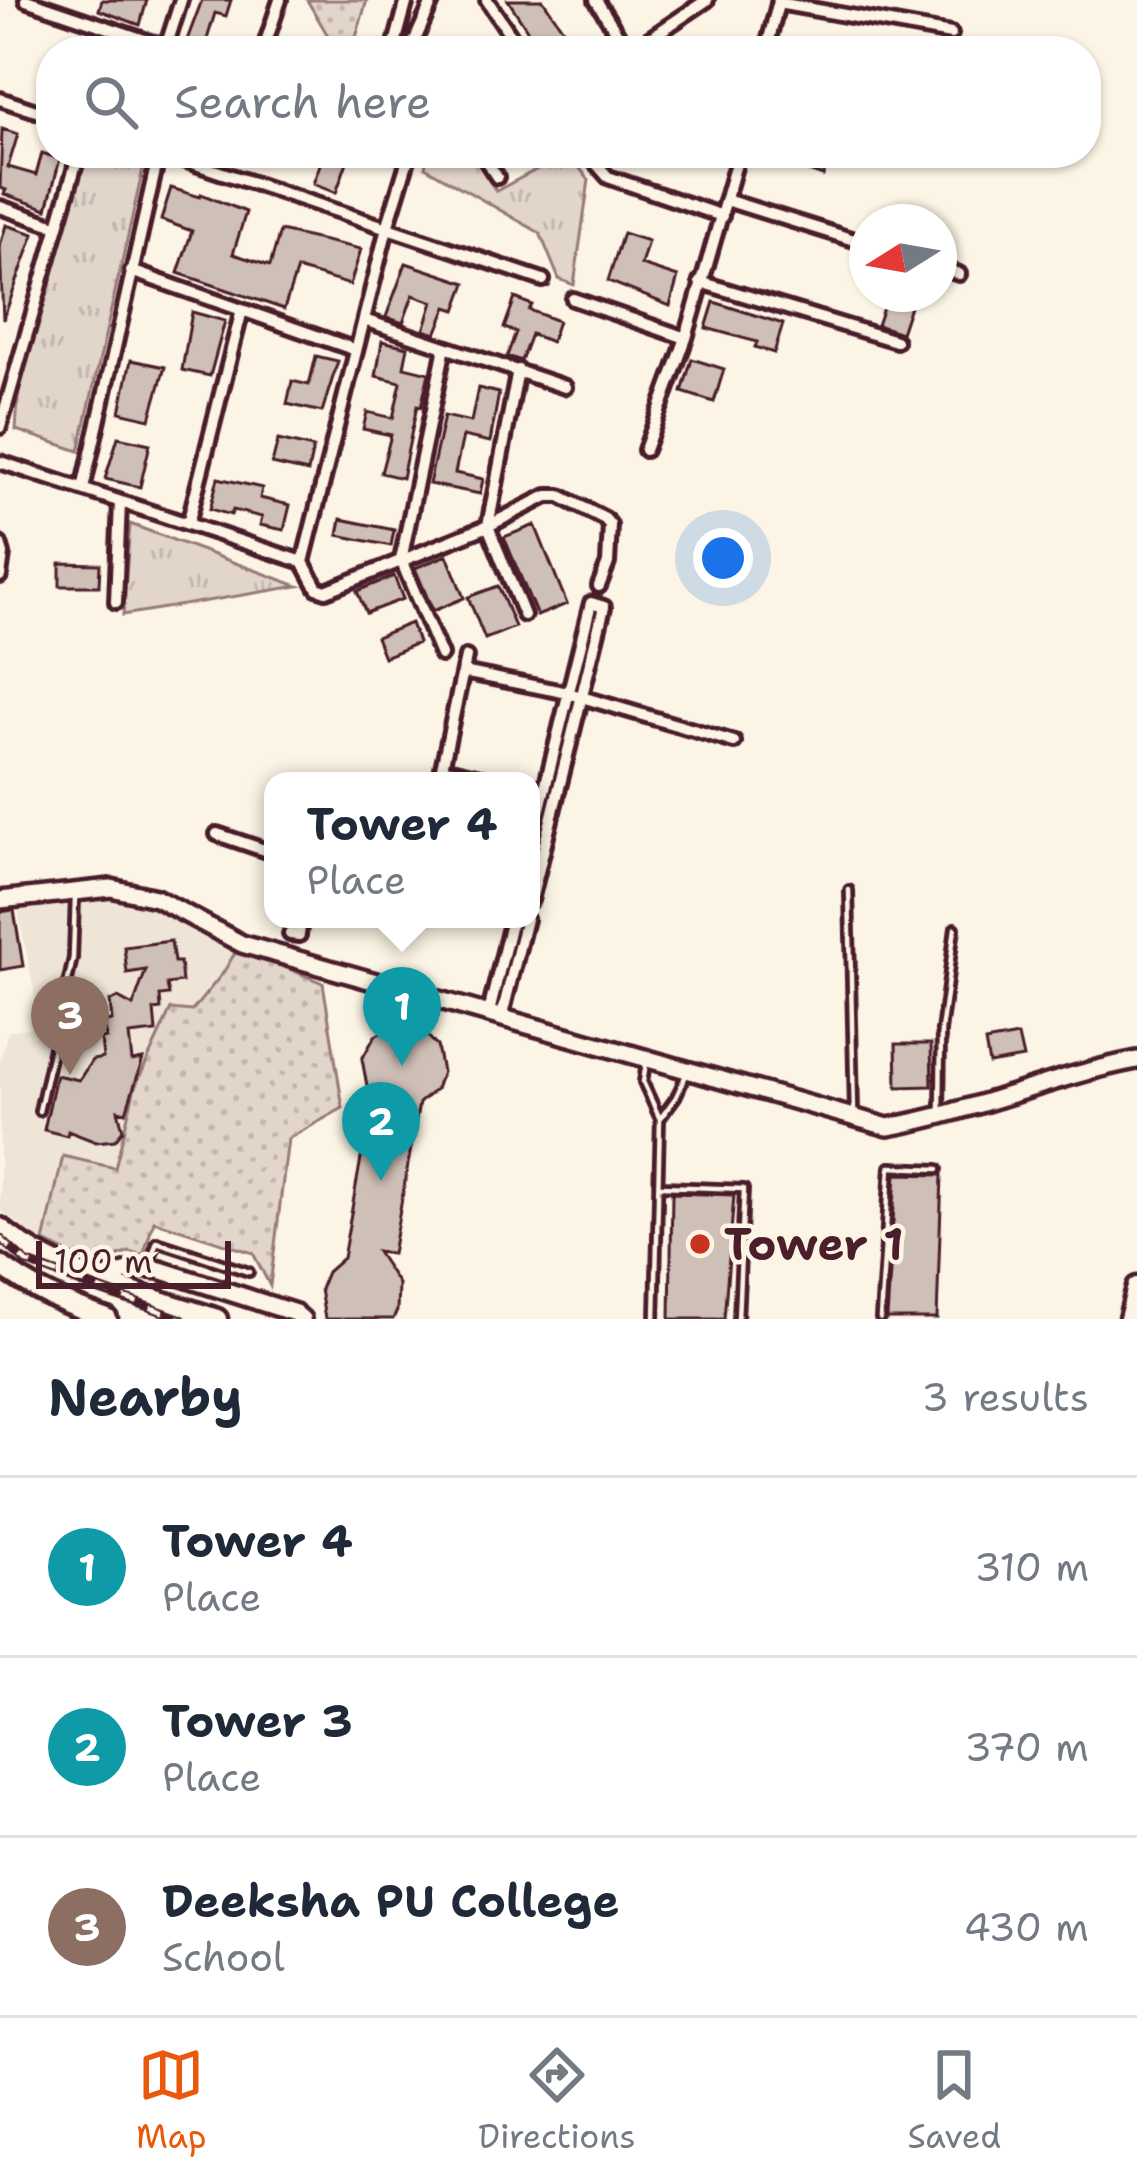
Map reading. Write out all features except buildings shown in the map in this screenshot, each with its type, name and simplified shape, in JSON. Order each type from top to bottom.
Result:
[{"type":"highway","points":[[0,1228],[49,1260],[218,1319]]},
{"type":"highway","points":[[3,1273],[75,1313],[106,1319]]},
{"type":"highway","points":[[1129,1319],[1137,1287]]},
{"type":"street","points":[[26,0],[132,36]]},
{"type":"street","points":[[73,16],[78,0]]},
{"type":"street","points":[[174,36],[182,0]]},
{"type":"street","points":[[268,36],[280,0]]},
{"type":"street","points":[[397,36],[407,0]]},
{"type":"street","points":[[417,36],[433,0]]},
{"type":"street","points":[[487,0],[510,36]]},
{"type":"street","points":[[596,0],[620,36]]},
{"type":"street","points":[[653,36],[707,0]]},
{"type":"street","points":[[770,36],[778,1],[951,34]]},
{"type":"street","points":[[0,98],[36,111]]},
{"type":"street","points":[[0,427],[74,168]]},
{"type":"street","points":[[82,489],[157,168]]},
{"type":"street","points":[[206,168],[543,280]]},
{"type":"street","points":[[404,168],[303,562],[317,588],[326,590],[488,526],[547,496],[560,496],[610,525],[608,563],[599,586]]},
{"type":"street","points":[[491,168],[497,177]]},
{"type":"street","points":[[600,168],[608,177],[722,216]]},
{"type":"street","points":[[645,450],[686,338],[736,168]]},
{"type":"street","points":[[726,200],[849,238]]},
{"type":"street","points":[[0,207],[56,226]]},
{"type":"street","points":[[131,272],[356,350]]},
{"type":"street","points":[[700,282],[896,341]]},
{"type":"street","points":[[573,299],[686,338]]},
{"type":"street","points":[[188,524],[242,310]]},
{"type":"street","points":[[364,320],[565,387]]},
{"type":"street","points":[[441,655],[401,560],[446,347]]},
{"type":"street","points":[[518,370],[488,526],[524,615]]},
{"type":"street","points":[[0,462],[303,562]]},
{"type":"street","points":[[116,602],[120,502]]},
{"type":"street","points":[[0,544],[0,576]]},
{"type":"street","points":[[540,825],[544,792],[604,607],[591,604],[575,695]]},
{"type":"street","points":[[459,772],[442,768],[466,657]]},
{"type":"street","points":[[464,672],[575,695],[734,742]]},
{"type":"street","points":[[217,834],[264,850]]},
{"type":"street","points":[[0,900],[111,888],[156,898],[242,944],[889,1127],[1137,1060]]},
{"type":"street","points":[[496,1013],[510,928]]},
{"type":"street","points":[[496,1013],[523,928]]},
{"type":"street","points":[[101,1279],[148,1268],[302,1319]]},
{"type":"lane","points":[[849,890],[855,1118]]},
{"type":"lane","points":[[38,1111],[73,958],[75,891]]},
{"type":"lane","points":[[940,1116],[940,1030],[955,928]]},
{"type":"lane","points":[[647,1057],[644,1082],[660,1119],[655,1319]]},
{"type":"lane","points":[[660,1119],[689,1070]]},
{"type":"lane","points":[[880,1319],[890,1167],[938,1169]]},
{"type":"lane","points":[[661,1186],[744,1189],[738,1319]]},
{"type":"lane","points":[[148,1268],[157,1242],[249,1273]]},
{"type":"shaded area","points":[[98,895],[147,902],[238,948],[192,1011],[171,1009],[135,1087],[115,1169],[63,1157],[43,1242],[0,1210],[0,1062],[8,1031],[41,1026],[17,905]]},
{"type":"green space","points":[[307,0],[367,0],[356,36],[328,36]]},
{"type":"green space","points":[[82,168],[143,168],[79,451],[16,430],[20,368]]},
{"type":"green space","points":[[427,168],[481,168],[496,191],[540,168],[580,168],[589,180],[574,285],[559,279],[540,233]]},
{"type":"green space","points":[[130,524],[298,586],[123,615]]},
{"type":"green space","points":[[238,948],[323,983],[343,1108],[288,1139],[270,1286],[253,1253],[154,1221],[143,1256],[130,1252],[105,1260],[86,1259],[44,1242],[63,1156],[115,1168],[135,1087],[171,1009],[192,1011]]},
{"type":"railway","points":[[0,1238],[26,1262],[182,1319]]},
{"type":"place","name":"Tower 4","points":[[402,1066]]},
{"type":"place","name":"Deeksha PU College","points":[[70,1075]]},
{"type":"place","name":"Tower 3","points":[[381,1181]]},
{"type":"place","name":"Tower 1","points":[[700,1244]]}]
